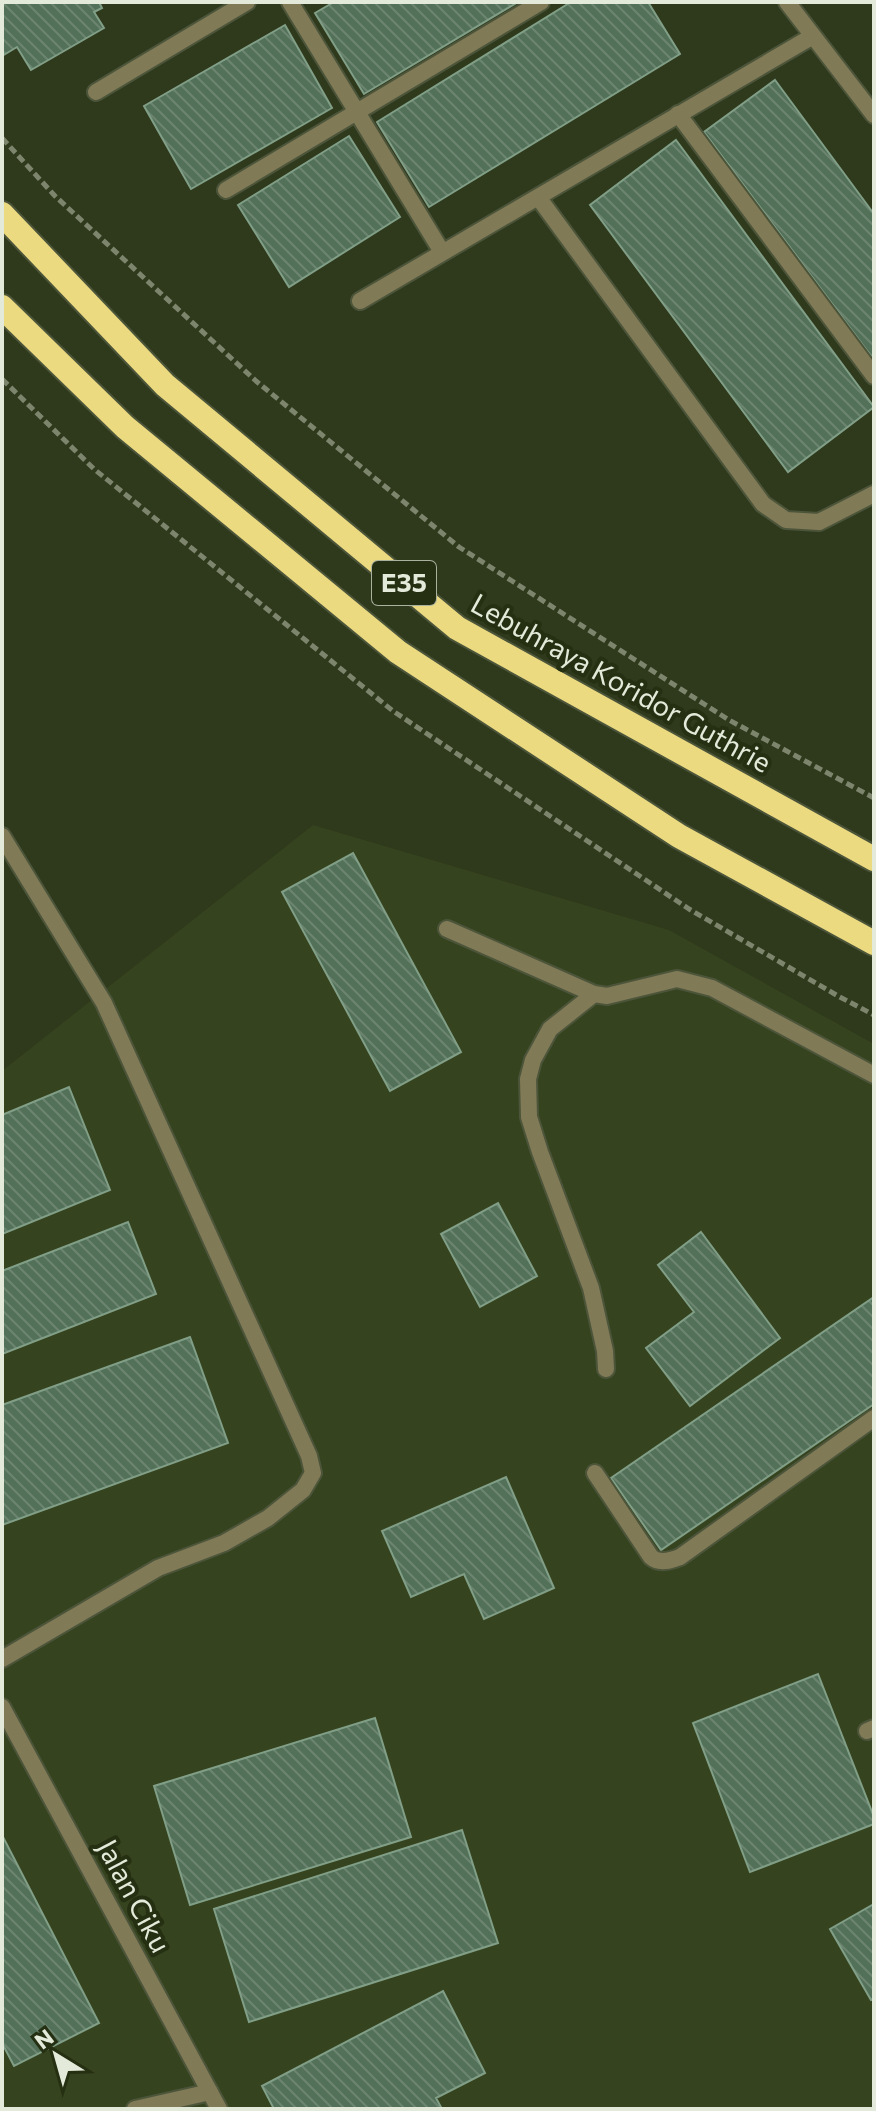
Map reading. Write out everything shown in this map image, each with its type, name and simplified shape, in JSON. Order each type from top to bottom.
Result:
[{"type":"highway","name":"Lebuhraya Koridor Guthrie","points":[[2,214],[165,385],[457,628],[874,859]]},
{"type":"highway","name":"E35","points":[[2,307],[125,427],[398,652],[679,836],[874,943]]},
{"type":"street","points":[[96,92],[247,2]]},
{"type":"street","points":[[290,2],[442,252]]},
{"type":"street","points":[[226,190],[541,2]]},
{"type":"street","points":[[787,2],[874,115]]},
{"type":"street","points":[[360,301],[813,36]]},
{"type":"street","points":[[678,114],[874,376]]},
{"type":"street","points":[[538,197],[763,504],[786,520],[819,522],[874,494]]},
{"type":"street","points":[[2,836],[104,1003],[303,1442],[313,1473],[303,1490],[268,1518],[224,1543],[158,1568],[2,1659]]},
{"type":"street","points":[[447,929],[594,994],[607,996],[677,979],[712,988],[874,1075]]},
{"type":"street","points":[[594,994],[550,1029],[533,1060],[528,1079],[529,1117],[591,1288],[606,1369]]},
{"type":"street","points":[[595,1473],[651,1557],[670,1561],[680,1557],[874,1418]]},
{"type":"street","name":"Jalan Ciku","points":[[2,1707],[219,2109]]},
{"type":"street","points":[[135,2109],[210,2092]]},
{"type":"path","points":[[2,138],[55,196],[256,381],[459,547],[729,720],[874,798]]},
{"type":"path","points":[[2,379],[94,469],[393,711],[689,909],[874,1015]]},
{"type":"shaded area","points":[[313,825],[669,930],[874,1044],[874,2109],[2,2109],[2,1071]]},
{"type":"building","points":[[2,2],[99,2],[102,8],[94,12],[104,28],[31,70],[17,47],[2,56]]},
{"type":"building","points":[[334,2],[518,2],[364,94],[315,13]]},
{"type":"building","points":[[571,2],[648,2],[680,54],[429,207],[377,122]]},
{"type":"building","points":[[285,25],[332,108],[191,189],[144,106]]},
{"type":"building","points":[[775,80],[874,214],[874,360],[704,132]]},
{"type":"building","points":[[349,136],[400,217],[289,287],[238,205]]},
{"type":"building","points":[[676,140],[874,407],[788,472],[590,205]]},
{"type":"building","points":[[353,853],[461,1052],[390,1091],[282,892]]},
{"type":"building","points":[[69,1087],[110,1190],[2,1234],[2,1115]]},
{"type":"building","points":[[498,1203],[537,1276],[480,1307],[441,1234]]},
{"type":"building","points":[[128,1222],[156,1294],[2,1354],[2,1271]]},
{"type":"building","points":[[701,1232],[780,1338],[690,1406],[646,1348],[694,1312],[658,1265]]},
{"type":"building","points":[[874,1297],[874,1404],[661,1550],[611,1478]]},
{"type":"building","points":[[190,1337],[228,1443],[2,1525],[2,1405]]},
{"type":"building","points":[[506,1477],[554,1588],[484,1619],[464,1574],[411,1597],[382,1531]]},
{"type":"building","points":[[818,1674],[874,1817],[874,1824],[750,1872],[693,1723]]},
{"type":"building","points":[[375,1718],[411,1837],[190,1905],[154,1786]]},
{"type":"building","points":[[462,1830],[498,1943],[249,2022],[214,1909]]},
{"type":"building","points":[[2,1835],[99,2023],[14,2066],[2,2043]]},
{"type":"building","points":[[874,1904],[874,1999],[871,2000],[830,1929]]},
{"type":"building","points":[[443,1991],[485,2073],[436,2098],[442,2109],[274,2109],[262,2086]]}]
